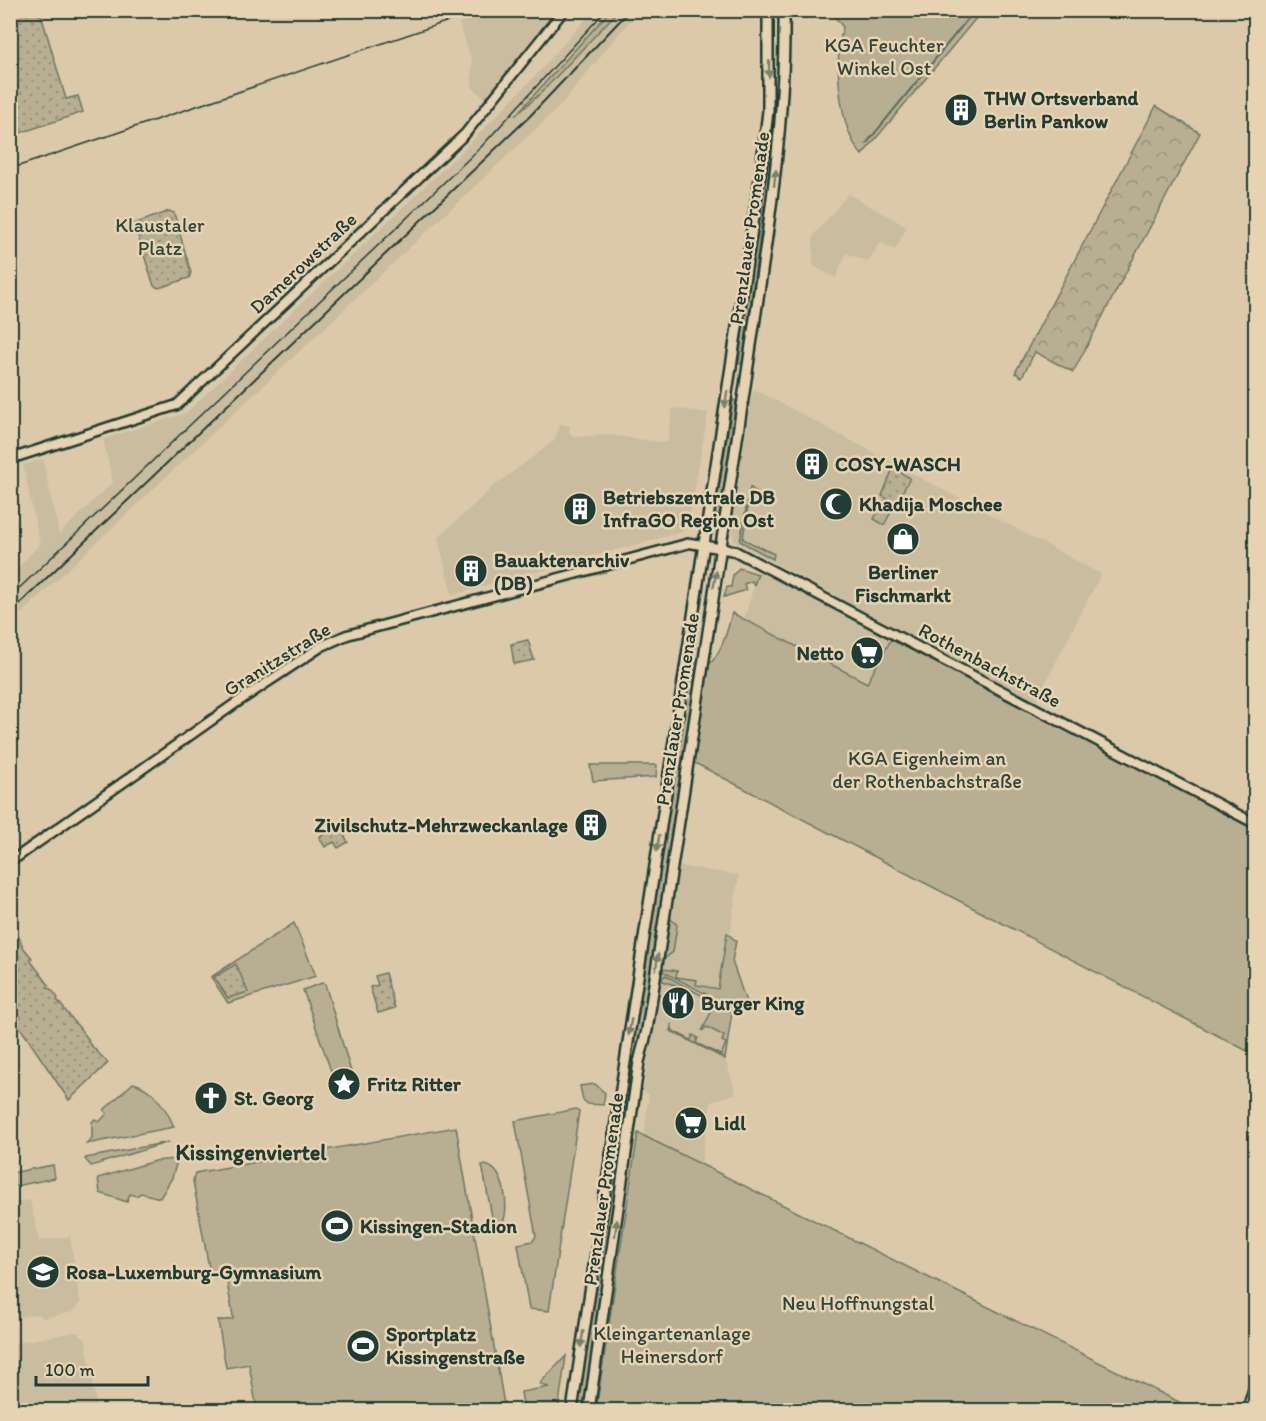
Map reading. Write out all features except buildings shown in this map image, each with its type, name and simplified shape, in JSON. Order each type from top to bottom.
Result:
[{"type":"main road","name":"Damerowstraße","points":[[10,459],[177,405],[465,134],[564,10]]},
{"type":"main road","name":"Prenzlauer Promenade","points":[[572,1410],[768,111],[768,10]]},
{"type":"main road","name":"Prenzlauer Promenade","points":[[589,1410],[639,1062],[647,1030],[776,171],[783,107],[784,10]]},
{"type":"main road","name":"Granitzstraße","points":[[10,862],[236,703],[335,640],[670,547],[690,543],[704,545]]},
{"type":"main road","name":"Rothenbachstraße","points":[[704,545],[735,551],[1256,824]]},
{"type":"main road","points":[[690,630],[707,632]]},
{"type":"main road","points":[[1247,1410],[1256,1381]]},
{"type":"shaded area","points":[[500,11],[553,11],[486,99],[472,87],[472,61],[459,23]]},
{"type":"shaded area","points":[[593,11],[638,11],[558,108],[11,623],[11,575],[40,544],[23,465],[43,459],[59,534],[113,482],[103,439],[186,413],[460,153],[536,75]]},
{"type":"shaded area","points":[[848,194],[907,227],[895,250],[880,242],[868,262],[846,253],[836,278],[813,266],[813,236]]},
{"type":"shaded area","points":[[756,390],[1101,574],[1035,703],[734,541],[731,529],[752,394]]},
{"type":"shaded area","points":[[673,408],[708,413],[688,527],[682,532],[452,595],[438,538],[494,486],[554,441],[560,424],[570,426],[569,432],[573,437],[609,435],[667,443]]},
{"type":"shaded area","points":[[758,572],[893,636],[868,683],[744,619]]},
{"type":"shaded area","points":[[679,866],[739,875],[730,934],[736,941],[732,961],[745,999],[728,1005],[662,970]]},
{"type":"shaded area","points":[[661,976],[732,1012],[725,1059],[736,1093],[711,1102],[701,1164],[644,1136],[649,1094],[643,1092]]},
{"type":"shaded area","name":"Rosa-Luxemburg-Gymnasium","points":[[30,1200],[39,1241],[70,1236],[80,1302],[73,1312],[43,1318],[39,1314],[11,1318],[11,1203]]},
{"type":"shaded area","points":[[76,1332],[86,1340],[97,1410],[11,1410],[11,1344]]},
{"type":"green space","points":[[10,11],[40,11],[66,99],[78,96],[83,112],[11,136]]},
{"type":"green space","points":[[610,11],[618,11],[541,93],[515,116]]},
{"type":"green space","name":"KGA Feuchter Winkel Ost","points":[[830,11],[982,11],[862,155],[848,128],[840,93],[839,57],[843,27]]},
{"type":"green space","points":[[1156,106],[1200,133],[1073,372],[1035,352],[1022,377],[1015,373]]},
{"type":"green space","points":[[762,205],[764,206],[742,364],[739,364],[745,305]]},
{"type":"green space","name":"Klaustaler Platz","points":[[169,211],[174,213],[191,273],[189,278],[159,288],[154,286],[134,224]]},
{"type":"green space","points":[[733,400],[736,401],[720,515],[715,514]]},
{"type":"green space","points":[[893,468],[910,478],[896,504],[882,496]]},
{"type":"green space","points":[[750,487],[756,492],[750,492],[743,539],[774,554],[773,559],[740,541]]},
{"type":"green space","points":[[884,501],[894,506],[884,525],[874,519]]},
{"type":"green space","points":[[739,568],[758,574],[754,585],[752,581],[744,584],[746,590],[724,597],[727,587],[731,587],[733,575]]},
{"type":"green space","name":"KGA Eigenheim an der Rothenbachstraße","points":[[732,613],[867,683],[893,636],[1255,830],[1255,1055],[693,762],[709,665],[721,648]]},
{"type":"green space","points":[[528,640],[534,660],[514,664],[511,644]]},
{"type":"green space","points":[[690,660],[695,660],[694,687],[640,1042],[631,1043]]},
{"type":"green space","points":[[590,765],[657,765],[656,777],[593,781]]},
{"type":"green space","points":[[339,826],[348,842],[338,848],[334,842],[325,847],[319,837]]},
{"type":"green space","points":[[670,918],[677,925],[673,952],[664,959]]},
{"type":"green space","points":[[294,923],[316,976],[228,1003],[211,977]]},
{"type":"green space","points":[[11,926],[32,958],[30,960],[49,985],[47,987],[58,998],[57,1000],[89,1040],[87,1041],[108,1063],[69,1100],[11,1014]]},
{"type":"green space","points":[[727,933],[736,941],[732,961],[748,1008],[738,1011],[662,971],[663,969],[677,971],[676,977],[697,980],[696,985],[718,989]]},
{"type":"green space","points":[[236,964],[248,992],[228,998],[214,977]]},
{"type":"green space","points":[[385,973],[395,1008],[378,1013],[370,987],[378,985],[375,976]]},
{"type":"green space","points":[[665,975],[697,993],[661,980]]},
{"type":"green space","points":[[325,984],[357,1092],[339,1094],[303,990]]},
{"type":"green space","points":[[700,994],[732,1012],[725,1059],[671,1031],[671,1024],[673,1031],[691,1040],[693,1035],[698,1038],[696,1043],[721,1055],[726,1043],[722,1041],[724,1036],[707,1027],[702,1031],[713,1008],[710,1002]]},
{"type":"green space","points":[[632,1072],[586,1410],[576,1410],[625,1074]]},
{"type":"green space","points":[[133,1083],[153,1094],[174,1127],[86,1144],[92,1138],[92,1122],[95,1119],[99,1122],[107,1114],[104,1110]]},
{"type":"green space","points":[[595,1084],[605,1093],[603,1105],[588,1104],[583,1100],[580,1086]]},
{"type":"green space","points":[[576,1109],[579,1111],[549,1311],[529,1309],[518,1244],[533,1241],[536,1236],[515,1121]]},
{"type":"green space","name":"Kissingen-Stadion","points":[[456,1127],[505,1410],[257,1410],[249,1364],[226,1368],[218,1321],[233,1319],[233,1316],[226,1276],[214,1278],[213,1272],[210,1273],[193,1181],[195,1173]]},
{"type":"green space","name":"Neu Hoffnungstal","points":[[638,1133],[1195,1410],[596,1410]]},
{"type":"green space","points":[[169,1142],[91,1166],[85,1159],[86,1158]]},
{"type":"green space","points":[[175,1159],[177,1161],[172,1178],[160,1198],[141,1193],[136,1196],[130,1194],[127,1202],[100,1193],[98,1178],[155,1161]]},
{"type":"green space","points":[[53,1165],[55,1178],[11,1187],[11,1173]]},
{"type":"green space","points":[[482,1165],[490,1166],[496,1171],[504,1188],[505,1217],[502,1224],[494,1227]]},
{"type":"green space","points":[[566,1356],[558,1410],[524,1410],[521,1392],[549,1387],[541,1385],[541,1382]]},
{"type":"waterway","points":[[866,144],[975,10]]},
{"type":"tram line","points":[[10,169],[481,10]]},
{"type":"tram line","points":[[10,597],[481,147],[606,10]]},
{"type":"railway","points":[[10,613],[530,116],[630,10]]},
{"type":"place","name":"THW Ortsverband Berlin Pankow","points":[[961,110]]},
{"type":"place","name":"COSY-WASCH","points":[[812,464]]},
{"type":"place","name":"Khadija Moschee","points":[[836,504]]},
{"type":"place","name":"Betriebszentrale DB InfraGO Region Ost","points":[[580,509]]},
{"type":"place","name":"Berliner Fischmarkt","points":[[903,539]]},
{"type":"place","name":"Bauaktenarchiv (DB)","points":[[471,571]]},
{"type":"place","name":"Netto","points":[[867,653]]},
{"type":"place","name":"Zivilschutz-Mehrzweckanlage","points":[[591,825]]},
{"type":"place","name":"Burger King","points":[[678,1003]]},
{"type":"place","name":"Fritz Ritter","points":[[344,1084]]},
{"type":"place","name":"St. Georg","points":[[211,1098]]},
{"type":"place","name":"Lidl","points":[[691,1123]]},
{"type":"place","name":"Kissingen-Stadion","points":[[337,1226]]},
{"type":"place","name":"Rosa-Luxemburg-Gymnasium","points":[[43,1272]]},
{"type":"place","name":"Sportplatz Kissingenstraße","points":[[363,1346]]},
{"type":"district","name":"Kissingenviertel","points":[[251,1152]]},
{"type":"park label","name":"Kleingartenanlage Heinersdorf","points":[[672,1344]]}]
